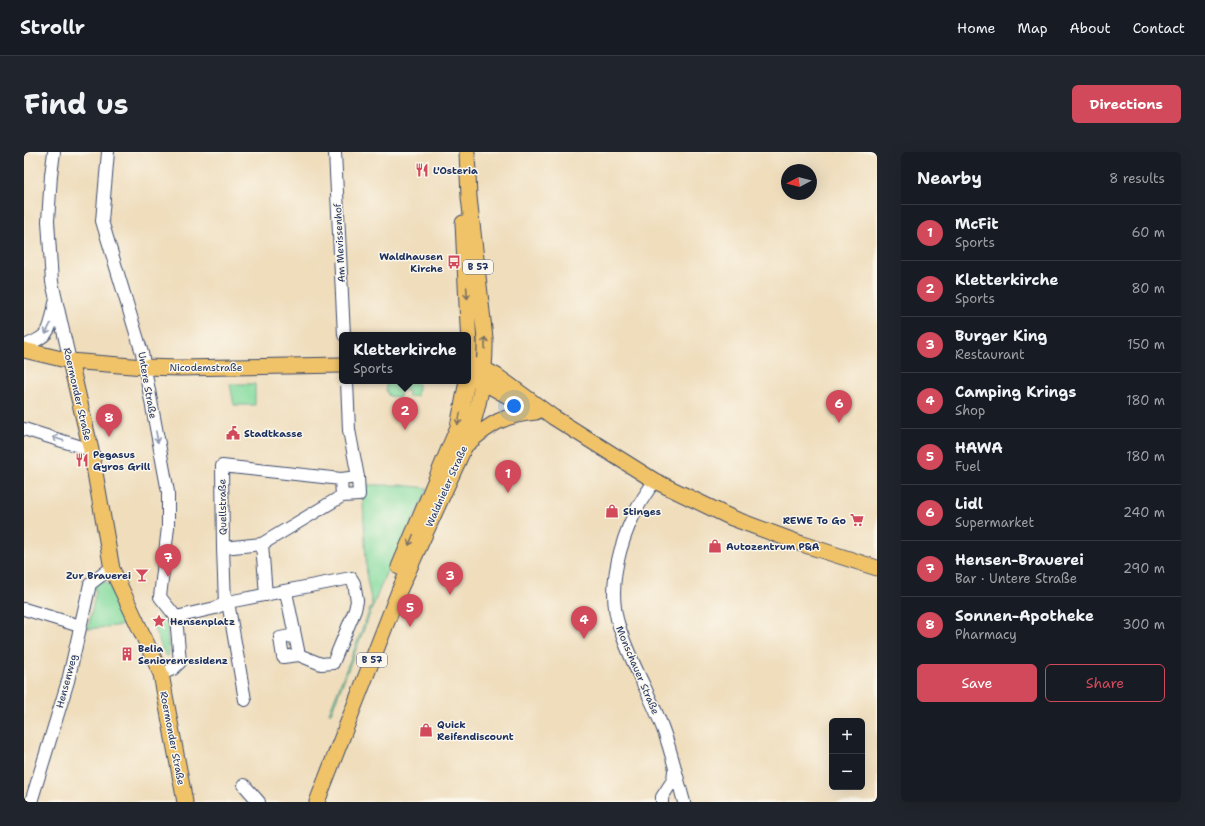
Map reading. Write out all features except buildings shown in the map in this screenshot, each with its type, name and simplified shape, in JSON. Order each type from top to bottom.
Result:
[{"type":"main road","name":"B 57","points":[[457,152],[464,226],[468,332]]},
{"type":"main road","name":"Waldnieler Straße","points":[[316,802],[399,591],[472,428],[478,377],[485,338],[469,197],[468,152]]},
{"type":"main road","points":[[459,332],[468,312]]},
{"type":"main road","name":"Nicodemstraße","points":[[24,350],[70,360],[144,367],[180,368],[339,365]]},
{"type":"main road","name":"Roermonder Straße","points":[[70,360],[91,450],[112,569],[161,674],[185,802]]},
{"type":"main road","points":[[478,377],[498,376],[553,417],[655,481],[732,518],[802,544],[877,568]]},
{"type":"main road","points":[[478,377],[536,412],[553,417]]},
{"type":"main road","name":"Waldnieler Straße","points":[[306,802],[398,570],[478,377]]},
{"type":"main road","points":[[464,446],[480,432],[498,421],[521,414],[536,412]]},
{"type":"street","name":"Roermonder Straße","points":[[54,152],[48,221],[52,282],[70,360]]},
{"type":"street","name":"Untere Straße","points":[[108,152],[102,221],[142,353],[168,492],[168,527],[160,597],[176,617]]},
{"type":"street","name":"Am Mevissenhof","points":[[335,152],[344,332]]},
{"type":"street","points":[[24,346],[44,337],[50,328],[55,300]]},
{"type":"street","points":[[266,595],[262,544],[342,496],[359,495],[358,477],[349,430],[347,384]]},
{"type":"street","points":[[24,429],[91,450]]},
{"type":"street","name":"Quellstraße","points":[[245,700],[226,603],[223,548],[222,466],[341,478]]},
{"type":"street","points":[[342,496],[341,478],[358,477]]},
{"type":"street","name":"Monschauer Straße","points":[[655,481],[638,506],[621,548],[616,566],[614,603],[618,625],[663,729],[684,802]]},
{"type":"street","name":"Quellstraße","points":[[223,548],[262,544]]},
{"type":"street","name":"Hensenweg","points":[[31,802],[68,681],[90,584],[112,569]]},
{"type":"street","points":[[161,674],[173,669],[180,662],[176,617],[215,608],[226,603],[351,578],[354,583],[357,600],[333,663],[321,664],[299,655],[283,657],[280,638],[295,635],[286,592]]},
{"type":"street","points":[[24,609],[80,626]]},
{"type":"street","points":[[662,802],[662,798],[673,780],[675,769]]},
{"type":"street","points":[[244,786],[259,802]]},
{"type":"green space","points":[[230,384],[255,384],[255,405],[234,405]]},
{"type":"green space","points":[[386,384],[418,384],[417,396],[408,397],[408,392],[405,390],[401,391],[400,397],[389,396],[386,391]]},
{"type":"green space","points":[[362,485],[400,485],[428,488],[386,573],[331,713],[329,713],[372,604],[367,580]]},
{"type":"green space","points":[[102,581],[109,584],[121,608],[124,625],[88,629],[96,590],[95,586]]},
{"type":"green space","points":[[160,619],[167,626],[168,656],[165,655],[152,624]]},
{"type":"place","name":"L'Osteria","points":[[422,170]]},
{"type":"place","name":"Waldhausen Kirche","points":[[454,262]]},
{"type":"place","name":"Lidl","points":[[839,423]]},
{"type":"place","name":"Kletterkirche","points":[[405,430]]},
{"type":"place","name":"Stadtkasse","points":[[233,433]]},
{"type":"place","name":"Sonnen-Apotheke","points":[[109,437]]},
{"type":"place","name":"Pegasus Gyros Grill","points":[[82,460]]},
{"type":"place","name":"McFit","points":[[508,493]]},
{"type":"place","name":"Stinges","points":[[612,511]]},
{"type":"place","name":"REWE To Go","points":[[857,520]]},
{"type":"place","name":"Autozentrum P&A","points":[[715,546]]},
{"type":"place","name":"Zur Brauerei","points":[[142,575]]},
{"type":"place","name":"Hensen-Brauerei","points":[[168,577]]},
{"type":"place","name":"Burger King","points":[[450,595]]},
{"type":"place","name":"Hensenplatz","points":[[159,621]]},
{"type":"place","name":"HAWA","points":[[410,627]]},
{"type":"place","name":"Camping Krings","points":[[584,639]]},
{"type":"place","name":"Belia Seniorenresidenz","points":[[127,654]]},
{"type":"place","name":"Quick Reifendiscount","points":[[426,730]]}]
